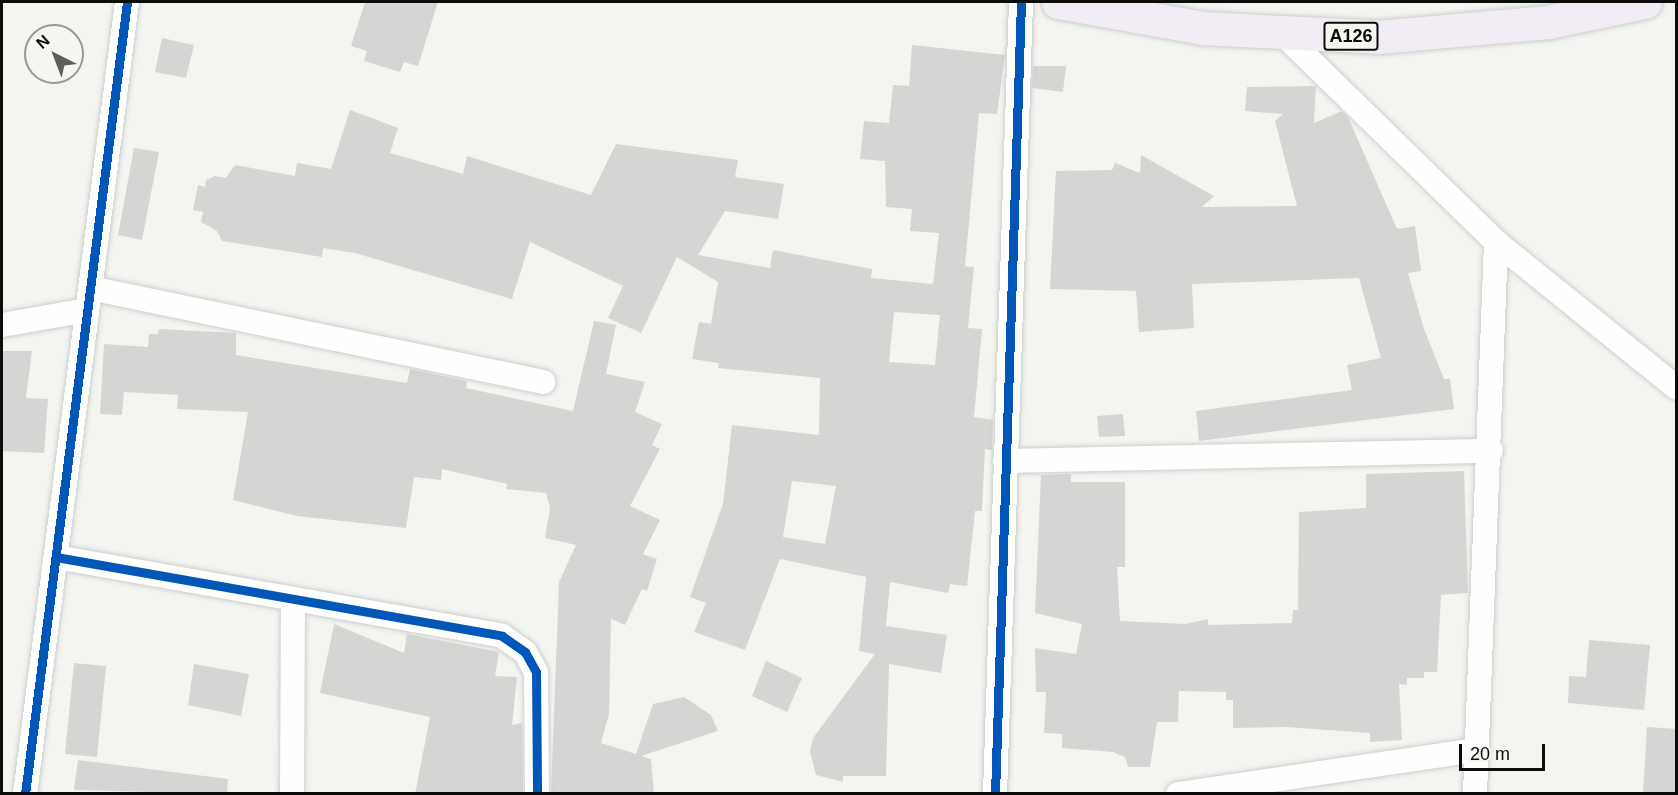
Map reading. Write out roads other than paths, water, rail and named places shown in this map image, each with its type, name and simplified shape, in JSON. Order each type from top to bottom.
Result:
[{"type":"highway","name":"A126","points":[[1058,2],[1202,28],[1285,36],[1464,31],[1548,22],[1644,2]]},
{"type":"street","points":[[25,794],[128,2]]},
{"type":"street","points":[[995,794],[1021,2]]},
{"type":"street","points":[[1285,36],[1496,242],[1677,387]]},
{"type":"street","points":[[1475,794],[1491,451],[1496,242]]},
{"type":"street","points":[[2,325],[89,299],[543,382]]},
{"type":"street","points":[[1005,461],[1491,451]]},
{"type":"street","points":[[56,556],[293,601],[502,636],[525,652],[536,672],[537,794]]},
{"type":"street","points":[[292,794],[293,601]]},
{"type":"street","points":[[1178,794],[1477,750]]}]
